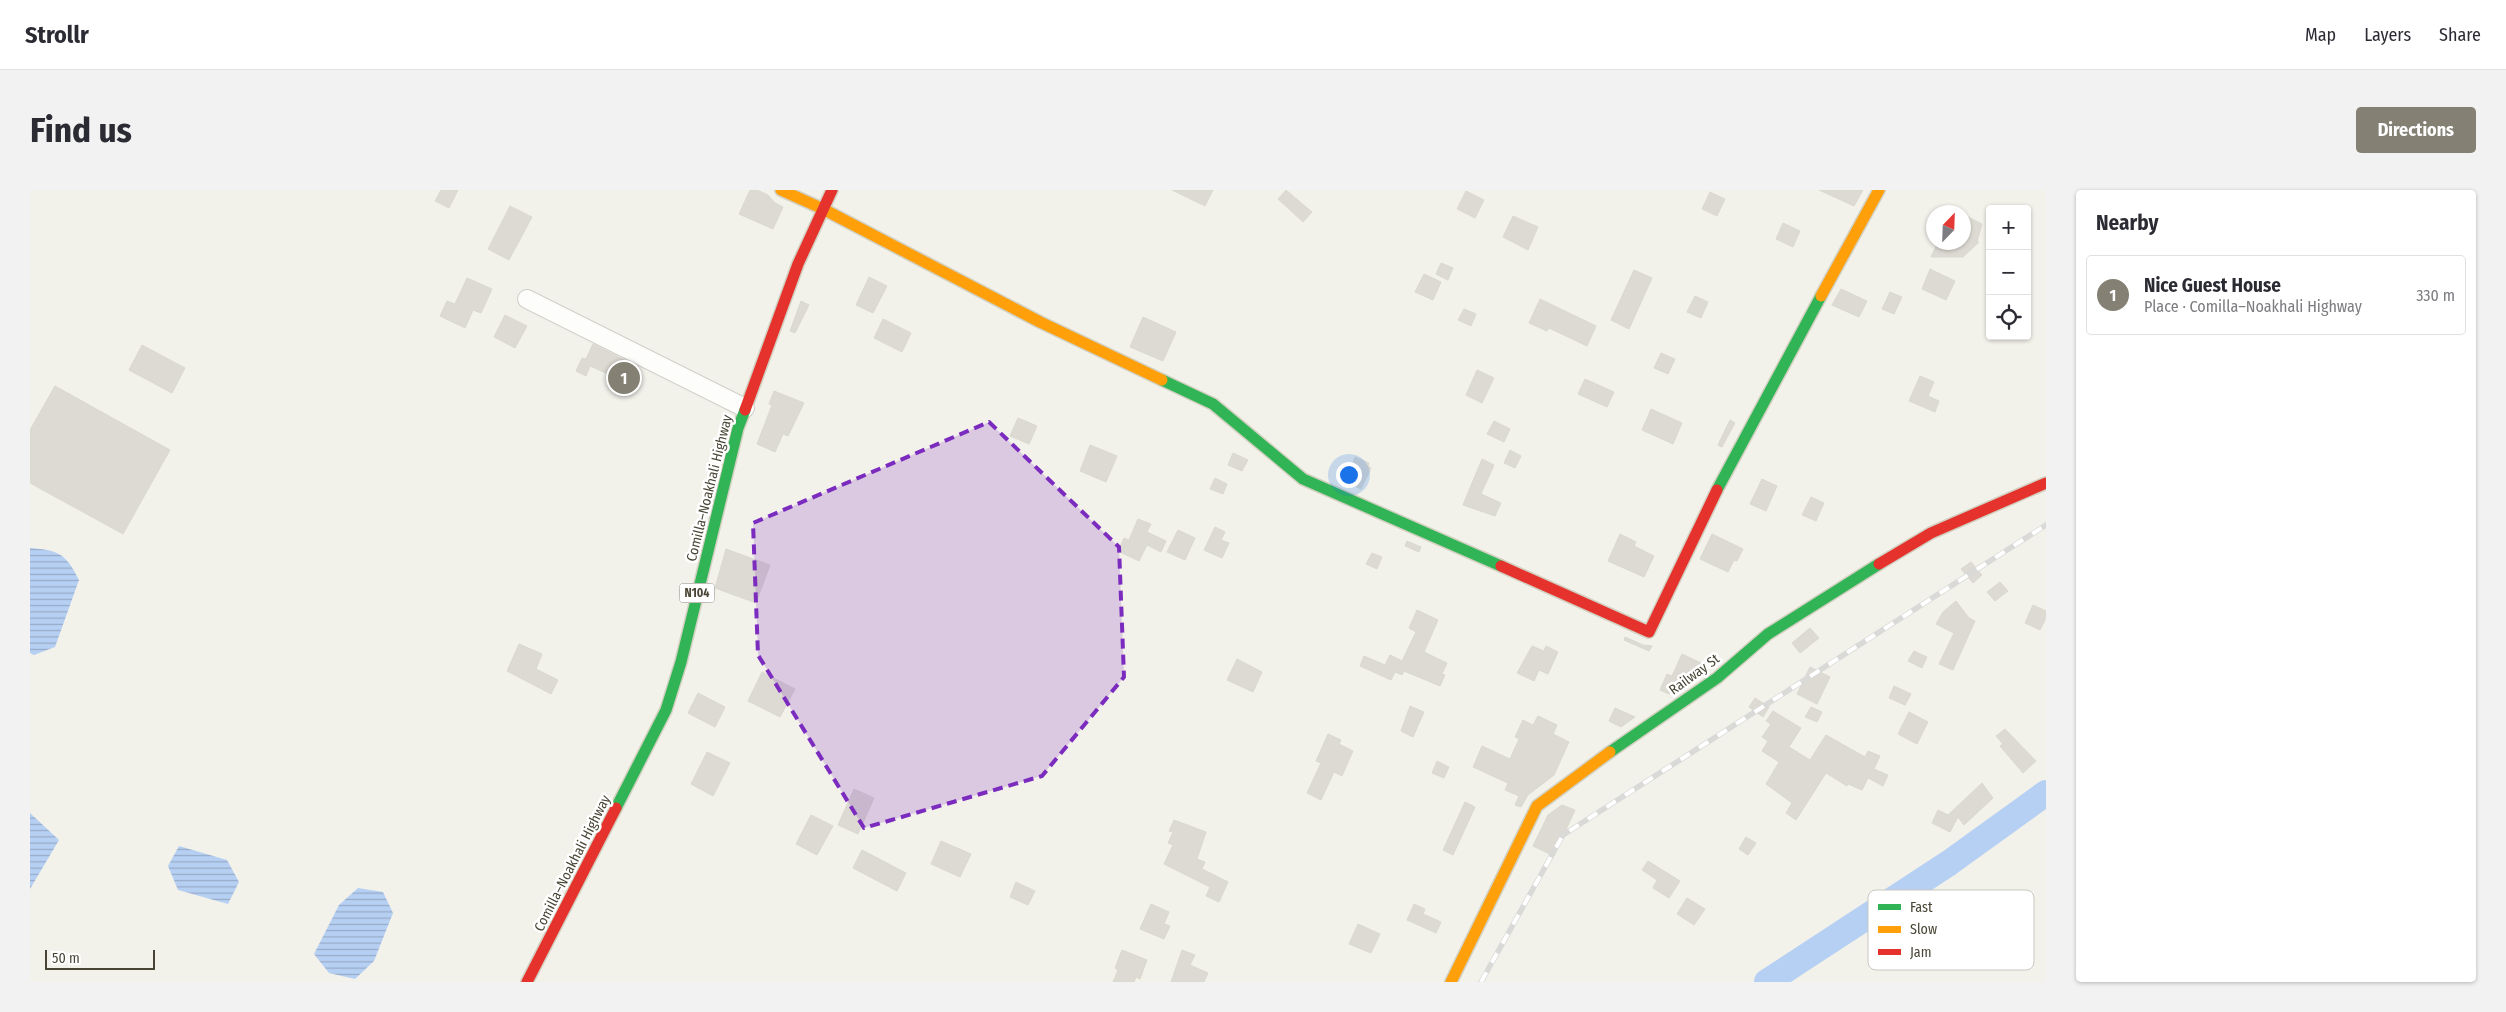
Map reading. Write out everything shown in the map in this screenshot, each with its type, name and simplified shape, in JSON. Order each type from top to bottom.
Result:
[{"type":"main road","points":[[781,190],[822,208],[1040,322],[1212,404],[1303,478],[1649,632],[1742,439],[1879,190]]},
{"type":"main road","name":"Comilla–Noakhali Highway","points":[[527,982],[666,710],[681,662],[738,428],[798,264],[822,208],[832,190]]},
{"type":"main road","name":"Railway St","points":[[1451,982],[1537,806],[1593,764],[1717,678],[1768,634],[1844,584],[1931,533],[2046,483]]},
{"type":"street","points":[[527,299],[745,408]]},
{"type":"highlighted area","points":[[989,422],[1119,547],[1124,677],[1042,776],[864,828],[758,655],[753,523]]},
{"type":"water","points":[[30,548],[48,550],[60,555],[70,564],[79,580],[55,647],[34,655],[30,653]]},
{"type":"water","points":[[30,813],[59,840],[30,889]]},
{"type":"water","points":[[179,846],[227,860],[239,882],[228,904],[178,890],[168,866]]},
{"type":"water","points":[[358,888],[383,892],[393,913],[374,961],[355,979],[329,973],[314,954],[339,905]]},
{"type":"building","points":[[441,190],[458,190],[449,208],[435,201]]},
{"type":"building","points":[[750,190],[757,190],[768,195],[775,203],[783,207],[773,229],[739,214]]},
{"type":"building","points":[[1172,190],[1213,190],[1205,206]]},
{"type":"building","points":[[1286,190],[1312,212],[1303,222],[1278,199]]},
{"type":"building","points":[[1819,190],[1863,190],[1854,206]]},
{"type":"building","points":[[1466,191],[1484,200],[1475,218],[1457,209]]},
{"type":"building","points":[[1710,192],[1725,199],[1717,216],[1702,209]]},
{"type":"building","points":[[510,206],[532,217],[509,260],[488,249]]},
{"type":"building","points":[[1513,216],[1538,227],[1528,250],[1503,237]]},
{"type":"building","points":[[1971,218],[1982,224],[1977,242],[1979,242],[1971,250]]},
{"type":"building","points":[[1783,223],[1800,231],[1793,247],[1776,239]]},
{"type":"building","points":[[1934,250],[1970,250],[1963,257],[1931,257]]},
{"type":"building","points":[[1441,263],[1453,268],[1448,280],[1436,274]]},
{"type":"building","points":[[1930,269],[1955,281],[1946,300],[1922,289]]},
{"type":"building","points":[[1634,270],[1652,278],[1629,329],[1611,320]]},
{"type":"building","points":[[1424,274],[1441,282],[1433,300],[1415,292]]},
{"type":"building","points":[[869,277],[887,286],[873,313],[856,305]]},
{"type":"building","points":[[467,278],[492,289],[481,313],[473,310],[465,328],[440,316],[447,301],[455,304]]},
{"type":"building","points":[[1841,289],[1867,301],[1859,317],[1832,305]]},
{"type":"building","points":[[1890,292],[1902,297],[1894,314],[1882,309]]},
{"type":"building","points":[[1695,296],[1708,302],[1701,318],[1687,312]]},
{"type":"building","points":[[1540,299],[1596,326],[1587,346],[1549,328],[1547,331],[1529,323]]},
{"type":"building","points":[[801,301],[809,305],[795,333],[790,331]]},
{"type":"building","points":[[1464,309],[1476,314],[1471,326],[1458,320]]},
{"type":"building","points":[[505,315],[527,326],[515,348],[494,337]]},
{"type":"building","points":[[1143,317],[1176,332],[1163,361],[1130,347]]},
{"type":"building","points":[[883,319],[911,333],[902,352],[874,338]]},
{"type":"building","points":[[593,344],[638,367],[625,396],[610,389],[615,377],[590,366],[586,376],[576,371],[582,358],[586,359]]},
{"type":"building","points":[[142,345],[185,368],[172,393],[129,370]]},
{"type":"building","points":[[1661,353],[1675,359],[1668,374],[1654,368]]},
{"type":"building","points":[[1477,370],[1494,378],[1482,403],[1466,395]]},
{"type":"building","points":[[1920,376],[1934,382],[1928,396],[1939,401],[1935,412],[1909,401]]},
{"type":"building","points":[[1585,379],[1614,392],[1607,407],[1578,394]]},
{"type":"building","points":[[55,386],[170,450],[123,534],[30,483],[30,430]]},
{"type":"building","points":[[774,391],[804,403],[788,436],[783,434],[775,452],[757,444],[772,405],[769,404]]},
{"type":"building","points":[[1651,409],[1682,423],[1673,444],[1642,430]]},
{"type":"building","points":[[1018,418],[1037,426],[1029,444],[1010,436]]},
{"type":"building","points":[[1730,420],[1735,423],[1722,447],[1718,445]]},
{"type":"building","points":[[1494,421],[1510,429],[1504,442],[1487,434]]},
{"type":"building","points":[[1090,445],[1117,456],[1106,482],[1080,471]]},
{"type":"building","points":[[1510,450],[1521,456],[1515,468],[1504,463]]},
{"type":"building","points":[[1233,453],[1248,460],[1242,471],[1228,465]]},
{"type":"building","points":[[1355,457],[1369,463],[1368,466],[1371,468],[1361,489],[1346,482]]},
{"type":"building","points":[[1482,459],[1494,465],[1481,494],[1501,503],[1495,516],[1463,505]]},
{"type":"building","points":[[1215,478],[1227,484],[1223,494],[1210,489]]},
{"type":"building","points":[[1762,479],[1777,486],[1766,511],[1750,504]]},
{"type":"building","points":[[1811,497],[1824,503],[1816,521],[1802,515]]},
{"type":"building","points":[[1138,519],[1151,524],[1147,532],[1166,541],[1161,552],[1147,545],[1139,561],[1118,551],[1124,538],[1129,540]]},
{"type":"building","points":[[1215,527],[1225,532],[1221,540],[1229,543],[1222,558],[1204,550]]},
{"type":"building","points":[[1178,530],[1195,538],[1185,560],[1167,552]]},
{"type":"building","points":[[1620,534],[1636,542],[1634,546],[1654,556],[1644,577],[1608,561]]},
{"type":"building","points":[[1712,534],[1743,549],[1737,561],[1734,560],[1728,572],[1700,559]]},
{"type":"building","points":[[1407,541],[1421,547],[1419,552],[1405,546]]},
{"type":"building","points":[[726,549],[770,565],[756,603],[715,588]]},
{"type":"building","points":[[1372,553],[1382,557],[1377,569],[1366,564]]},
{"type":"building","points":[[1971,562],[1982,575],[1973,583],[1961,569]]},
{"type":"building","points":[[2000,582],[2008,591],[1995,601],[1987,592]]},
{"type":"building","points":[[1956,601],[1969,618],[1975,621],[1953,670],[1939,664],[1954,633],[1936,624],[1943,612]]},
{"type":"building","points":[[2033,605],[2046,611],[2046,618],[2040,630],[2025,623]]},
{"type":"building","points":[[1417,610],[1438,620],[1424,652],[1447,663],[1442,674],[1445,675],[1440,686],[1404,671],[1402,675],[1395,672],[1391,680],[1360,666],[1364,656],[1385,665],[1390,655],[1402,661],[1416,632],[1409,628]]},
{"type":"building","points":[[1810,628],[1819,638],[1800,653],[1792,643]]},
{"type":"building","points":[[1625,637],[1643,645],[1652,646],[1649,651],[1624,640]]},
{"type":"building","points":[[519,644],[542,654],[536,669],[558,680],[551,694],[507,671]]},
{"type":"building","points":[[1532,646],[1544,651],[1546,646],[1558,652],[1548,674],[1539,670],[1534,681],[1517,673]]},
{"type":"building","points":[[1914,651],[1927,657],[1922,668],[1908,661]]},
{"type":"building","points":[[1682,654],[1701,663],[1694,676],[1687,674],[1683,684],[1669,694],[1660,690],[1667,674],[1672,676]]},
{"type":"building","points":[[1237,659],[1262,672],[1253,692],[1227,680]]},
{"type":"building","points":[[1810,667],[1830,677],[1817,704],[1797,694]]},
{"type":"building","points":[[762,672],[795,689],[780,717],[748,701]]},
{"type":"building","points":[[1894,686],[1911,694],[1905,705],[1889,698]]},
{"type":"building","points":[[698,693],[725,707],[715,727],[688,713]]},
{"type":"building","points":[[1755,698],[1769,707],[1763,717],[1749,707]]},
{"type":"building","points":[[1410,706],[1424,712],[1413,737],[1401,731]]},
{"type":"building","points":[[1811,707],[1822,712],[1817,722],[1805,717]]},
{"type":"building","points":[[1615,708],[1635,717],[1621,727],[1609,721]]},
{"type":"building","points":[[1773,711],[1801,728],[1789,747],[1810,760],[1826,735],[1865,757],[1868,751],[1880,756],[1874,769],[1888,775],[1883,786],[1868,778],[1862,790],[1848,784],[1847,786],[1826,773],[1796,820],[1786,813],[1792,803],[1766,784],[1779,762],[1762,751],[1768,741],[1762,737],[1771,724],[1766,721]]},
{"type":"building","points":[[1909,712],[1928,722],[1917,744],[1898,734]]},
{"type":"building","points":[[1538,716],[1557,725],[1553,734],[1569,742],[1554,775],[1528,795],[1521,807],[1515,805],[1519,796],[1505,790],[1508,783],[1473,767],[1482,746],[1510,759],[1519,739],[1515,737],[1523,720],[1533,725]]},
{"type":"building","points":[[2005,729],[2036,761],[2023,773],[2000,746],[2003,744],[1996,736]]},
{"type":"building","points":[[1328,734],[1341,740],[1339,744],[1353,751],[1342,776],[1334,772],[1321,800],[1307,793],[1321,763],[1316,761]]},
{"type":"building","points":[[707,752],[730,763],[713,796],[691,784]]},
{"type":"building","points":[[1437,761],[1449,767],[1444,778],[1432,773]]},
{"type":"building","points":[[1982,783],[1993,798],[1964,825],[1958,817],[1950,832],[1932,823],[1938,810],[1948,815]]},
{"type":"building","points":[[854,789],[874,798],[858,834],[838,825]]},
{"type":"building","points":[[1465,802],[1475,807],[1453,855],[1443,850]]},
{"type":"building","points":[[1562,805],[1575,810],[1554,856],[1533,846],[1548,815]]},
{"type":"building","points":[[811,815],[833,826],[817,855],[796,844]]},
{"type":"building","points":[[1174,820],[1206,832],[1197,859],[1205,862],[1202,869],[1228,882],[1219,902],[1206,896],[1210,887],[1164,864],[1173,845],[1168,843],[1173,832],[1169,831]]},
{"type":"building","points":[[1746,837],[1756,843],[1748,855],[1739,849]]},
{"type":"building","points":[[941,841],[971,854],[960,877],[931,864]]},
{"type":"building","points":[[862,850],[906,873],[897,891],[853,868]]},
{"type":"building","points":[[1648,861],[1680,881],[1669,898],[1653,888],[1657,880],[1642,870]]},
{"type":"building","points":[[1016,882],[1035,891],[1028,905],[1010,897]]},
{"type":"building","points":[[1687,898],[1705,909],[1694,925],[1677,914]]},
{"type":"building","points":[[1151,904],[1169,912],[1164,924],[1170,926],[1164,939],[1140,929]]},
{"type":"building","points":[[1414,904],[1425,909],[1423,914],[1441,922],[1436,933],[1407,920]]},
{"type":"building","points":[[1358,924],[1380,934],[1371,953],[1349,944]]},
{"type":"building","points":[[1122,950],[1147,960],[1140,979],[1136,977],[1134,982],[1113,982],[1118,970],[1115,968]]},
{"type":"building","points":[[1182,950],[1195,955],[1190,965],[1208,973],[1204,982],[1171,982]]},
{"type":"waterway","points":[[1908,890],[1949,863],[2046,793]]},
{"type":"waterway","points":[[1767,982],[1868,916]]},
{"type":"railway","points":[[1481,982],[1563,835],[2046,525]]},
{"type":"traffic: fast","points":[[1717,490],[1821,296]]},
{"type":"traffic: fast","points":[[1162,380],[1213,404],[1303,479],[1501,566]]},
{"type":"traffic: fast","points":[[616,808],[666,710],[681,662],[738,428],[745,410]]},
{"type":"traffic: fast","points":[[1610,752],[1717,678],[1768,634],[1879,564]]},
{"type":"traffic: slow","points":[[781,190],[821,208],[1040,322],[1162,380]]},
{"type":"traffic: slow","points":[[1821,296],[1879,190]]},
{"type":"traffic: slow","points":[[1451,982],[1537,806],[1610,752]]},
{"type":"traffic: jam","points":[[745,410],[798,264],[832,190]]},
{"type":"traffic: jam","points":[[1879,564],[1931,533],[2046,483]]},
{"type":"traffic: jam","points":[[1501,566],[1649,632],[1717,490]]},
{"type":"traffic: jam","points":[[527,982],[616,808]]},
{"type":"place","name":"Nice Guest House","points":[[624,378]]}]
